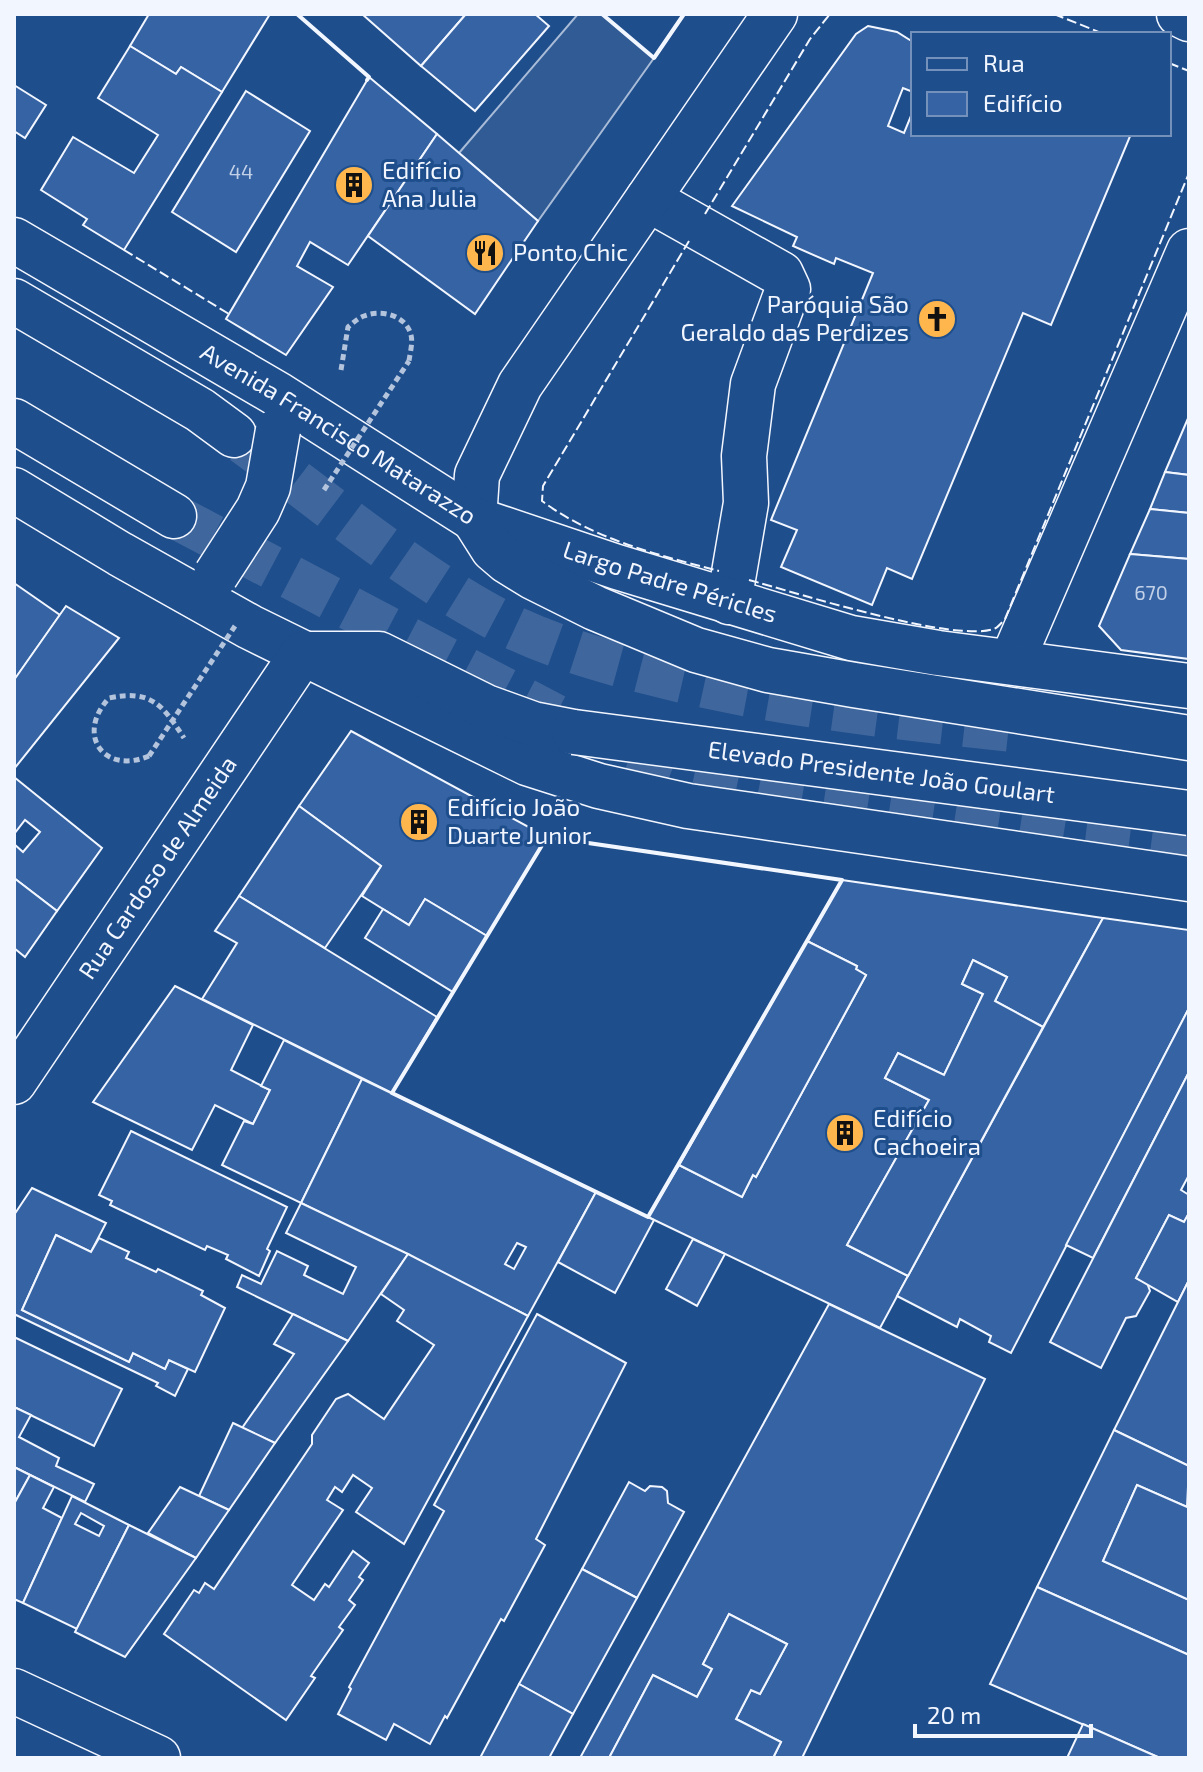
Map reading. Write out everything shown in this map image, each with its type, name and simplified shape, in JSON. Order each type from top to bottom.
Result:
[{"type":"main road","points":[[474,519],[477,475],[520,385],[775,14]]},
{"type":"main road","points":[[1179,14],[1189,19]]},
{"type":"main road","points":[[648,199],[781,274],[788,289],[753,384],[744,456],[746,503],[729,602]]},
{"type":"main road","name":"Avenida Francisco Matarazzo","points":[[14,240],[279,413],[474,519],[493,549],[507,561],[595,608],[696,650],[768,670],[1189,738]]},
{"type":"main road","points":[[1012,661],[1189,251]]},
{"type":"main road","points":[[14,301],[200,410],[234,435]]},
{"type":"main road","points":[[208,586],[258,510],[268,487],[279,413]]},
{"type":"main road","points":[[14,421],[174,516]]},
{"type":"main road","points":[[14,490],[120,554],[208,586],[302,654],[527,763],[599,786],[688,806],[1189,879]]},
{"type":"main road","name":"Largo Padre Péricles","points":[[474,519],[851,638],[938,653],[1189,686]]},
{"type":"main road","name":"Elevado Presidente João Goulart","points":[[302,654],[379,654],[486,707],[533,724],[574,732],[1189,813]]},
{"type":"main road","name":"Rua Cardoso de Almeida","points":[[14,1082],[302,654]]},
{"type":"main road","points":[[14,1691],[158,1758]]},
{"type":"path","points":[[339,382],[348,327],[361,316],[376,313],[399,317],[412,338],[409,361]]},
{"type":"path","points":[[149,756],[133,763],[103,753],[97,744],[93,723],[109,698],[136,696],[160,705],[187,743]]},
{"type":"shaded area","points":[[578,14],[602,14],[654,58],[538,221],[459,153]]},
{"type":"building","points":[[149,14],[270,14],[222,92],[181,67],[176,74],[130,46]]},
{"type":"building","points":[[362,14],[466,14],[421,66]]},
{"type":"building","points":[[466,14],[535,14],[549,26],[475,111],[421,66]]},
{"type":"building","name":"Paróquia São Geraldo das Perdizes","points":[[868,26],[897,32],[911,41],[911,91],[903,88],[888,126],[904,133],[911,116],[911,136],[1130,136],[1051,325],[1023,313],[912,579],[887,568],[872,605],[781,567],[797,530],[771,520],[873,273],[836,258],[834,264],[793,246],[797,237],[732,206],[856,34]]},
{"type":"building","points":[[130,46],[176,74],[181,67],[222,92],[124,250],[83,225],[87,219],[41,190],[73,137],[134,173],[158,135],[98,98]]},
{"type":"building","name":"Edifício Ana Julia","points":[[369,77],[437,134],[348,265],[310,242],[297,266],[333,287],[286,355],[226,319]]},
{"type":"building","points":[[14,85],[46,105],[25,138],[14,131]]},
{"type":"building","points":[[246,91],[310,131],[236,252],[172,212]]},
{"type":"building","points":[[437,134],[538,221],[475,314],[368,236]]},
{"type":"building","points":[[1189,416],[1189,475],[1165,472]]},
{"type":"building","points":[[1165,472],[1189,475],[1189,513],[1150,509]]},
{"type":"building","points":[[1150,509],[1189,513],[1189,559],[1130,554]]},
{"type":"building","points":[[1130,554],[1189,559],[1189,659],[1121,650],[1099,626]]},
{"type":"building","points":[[14,583],[60,615],[15,679],[14,679]]},
{"type":"building","points":[[66,606],[119,638],[14,769],[14,680]]},
{"type":"building","name":"Edifício João Duarte Junior","points":[[351,731],[547,837],[487,936],[425,899],[409,925],[362,896],[381,866],[299,806]]},
{"type":"building","points":[[14,777],[102,848],[57,911],[14,878],[14,844],[23,852],[40,832],[25,820],[14,834]]},
{"type":"building","points":[[299,806],[381,866],[325,948],[239,896]]},
{"type":"building","points":[[14,878],[57,911],[25,957],[14,948]]},
{"type":"building","name":"Edifício Cachoeira","points":[[842,880],[1103,918],[1043,1027],[995,1001],[1007,977],[973,960],[962,984],[983,994],[944,1075],[898,1053],[885,1078],[929,1100],[847,1245],[908,1276],[880,1328],[648,1217],[679,1165],[742,1197],[753,1175],[756,1177],[866,975],[856,969],[857,966],[807,941]]},
{"type":"building","points":[[239,896],[437,1017],[392,1093],[202,999],[237,943],[215,931]]},
{"type":"building","points":[[425,899],[487,936],[453,992],[365,938],[383,909],[409,925]]},
{"type":"building","points":[[1103,918],[1189,930],[1189,1008],[1011,1353],[989,1342],[991,1336],[960,1319],[957,1327],[897,1296]]},
{"type":"building","points":[[807,941],[857,966],[856,969],[866,975],[756,1177],[753,1175],[742,1197],[679,1165]]},
{"type":"building","points":[[973,960],[1007,977],[995,1001],[1043,1027],[908,1276],[847,1245],[929,1100],[885,1078],[898,1053],[944,1075],[983,994],[962,984]]},
{"type":"building","points":[[175,986],[253,1025],[231,1070],[270,1090],[253,1124],[215,1105],[192,1150],[93,1102]]},
{"type":"building","points":[[1189,1008],[1189,1072],[1093,1258],[1066,1245]]},
{"type":"building","points":[[284,1040],[362,1079],[301,1203],[222,1165],[244,1121],[253,1124],[270,1090],[261,1086]]},
{"type":"building","points":[[1189,1072],[1189,1175],[1181,1190],[1189,1195],[1189,1213],[1184,1222],[1169,1215],[1136,1278],[1147,1283],[1150,1291],[1136,1316],[1126,1318],[1101,1368],[1050,1342]]},
{"type":"building","points":[[362,1079],[596,1192],[528,1316],[301,1203]],"holes":[[[517,1243],[526,1247],[514,1269],[505,1264]]]},
{"type":"building","points":[[131,1131],[287,1207],[267,1249],[270,1251],[259,1276],[226,1259],[228,1255],[207,1246],[205,1250],[110,1205],[112,1201],[99,1195]]},
{"type":"building","points":[[32,1188],[106,1223],[91,1252],[56,1235],[22,1310],[129,1362],[133,1353],[165,1369],[169,1360],[188,1369],[175,1396],[156,1386],[158,1383],[14,1314],[14,1215]]},
{"type":"building","points":[[596,1192],[654,1220],[615,1293],[558,1262]]},
{"type":"building","points":[[301,1203],[408,1254],[348,1341],[237,1287],[242,1275],[261,1284],[277,1251],[308,1266],[304,1275],[343,1294],[356,1267],[286,1233]]},
{"type":"building","points":[[1189,1213],[1189,1280],[1178,1302],[1136,1278],[1169,1215],[1184,1222]]},
{"type":"building","points":[[56,1235],[91,1252],[99,1238],[129,1252],[126,1258],[156,1272],[158,1269],[203,1291],[201,1295],[225,1308],[195,1372],[169,1360],[165,1369],[133,1353],[129,1362],[22,1310]]},
{"type":"building","points":[[693,1239],[725,1254],[697,1306],[666,1289]]},
{"type":"building","points":[[408,1254],[528,1316],[404,1544],[356,1512],[372,1488],[353,1475],[342,1492],[335,1487],[327,1500],[343,1510],[292,1585],[314,1600],[325,1584],[329,1587],[353,1551],[369,1563],[359,1577],[363,1580],[349,1600],[355,1605],[339,1627],[343,1630],[311,1676],[315,1678],[286,1720],[164,1634],[194,1590],[199,1593],[205,1583],[214,1589],[312,1444],[312,1435],[336,1399],[348,1394],[384,1419],[434,1345],[397,1321],[404,1310],[381,1294]]},
{"type":"building","points":[[1189,1280],[1189,1466],[1114,1430]]},
{"type":"building","points":[[829,1304],[985,1379],[802,1758],[773,1758],[781,1742],[736,1719],[751,1690],[760,1694],[787,1644],[729,1614],[703,1664],[712,1669],[697,1697],[653,1675],[609,1758],[580,1758]]},
{"type":"building","points":[[293,1314],[348,1341],[275,1443],[242,1428],[294,1354],[274,1344]]},
{"type":"building","points":[[537,1314],[626,1363],[536,1539],[545,1545],[447,1718],[445,1716],[430,1744],[394,1724],[386,1740],[338,1714],[351,1689],[349,1687],[444,1511],[434,1505]]},
{"type":"building","points":[[14,1337],[122,1389],[94,1446],[14,1407]]},
{"type":"building","points":[[14,1407],[31,1415],[19,1437],[59,1458],[56,1466],[94,1484],[85,1502],[14,1467]]},
{"type":"building","points":[[233,1423],[275,1443],[229,1510],[199,1496]]},
{"type":"building","points":[[1114,1430],[1189,1466],[1187,1507],[1137,1485],[1103,1561],[1189,1600],[1189,1655],[1037,1587]]},
{"type":"building","points":[[14,1467],[30,1475],[14,1504]]},
{"type":"building","points":[[30,1475],[54,1487],[43,1508],[62,1518],[23,1603],[14,1599],[14,1504]]},
{"type":"building","points":[[629,1482],[645,1491],[650,1486],[662,1487],[667,1491],[668,1503],[684,1512],[637,1598],[582,1569]]},
{"type":"building","points":[[1137,1485],[1187,1507],[1189,1504],[1189,1600],[1103,1561]]},
{"type":"building","points":[[180,1487],[229,1510],[196,1558],[148,1533]]},
{"type":"building","points":[[72,1496],[129,1525],[77,1629],[23,1603]],"holes":[[[81,1513],[104,1526],[99,1536],[75,1524]]]},
{"type":"building","points":[[129,1525],[196,1558],[125,1657],[75,1632]]},
{"type":"building","points":[[582,1569],[637,1598],[573,1714],[519,1684]]},
{"type":"building","points":[[1037,1587],[1189,1655],[1189,1758],[1160,1758],[990,1684]]},
{"type":"building","points":[[729,1614],[787,1644],[760,1694],[751,1690],[736,1719],[781,1742],[773,1758],[609,1758],[653,1675],[697,1697],[712,1669],[703,1664]]},
{"type":"building","points":[[519,1684],[573,1714],[549,1758],[480,1758]]},
{"type":"building","points":[[1083,1724],[1160,1758],[1067,1758]]},
{"type":"tunnel","points":[[243,442],[389,551],[449,591],[500,621],[563,648],[650,673],[742,694],[834,709],[1020,731]]},
{"type":"tunnel","points":[[174,516],[555,716]]},
{"type":"tunnel","points":[[633,749],[681,768],[762,785],[1076,834],[1189,848]]},
{"type":"fence","points":[[705,214],[810,39],[830,14]]},
{"type":"fence","points":[[1054,14],[1099,32]]},
{"type":"fence","points":[[1171,64],[1189,71]]},
{"type":"fence","points":[[749,580],[914,623],[977,631],[996,628],[1005,619],[1189,173]]},
{"type":"fence","points":[[689,241],[543,486],[542,501],[604,536],[719,571]]},
{"type":"fence","points":[[124,250],[229,314]]},
{"type":"wall","points":[[297,14],[369,77],[367,80]]},
{"type":"wall","points":[[602,14],[654,58],[684,14]]},
{"type":"wall","points":[[547,837],[842,880],[648,1217],[392,1093],[547,837]]},
{"type":"place","name":"Edifício Ana Julia","points":[[354,185]]},
{"type":"place","name":"Ponto Chic","points":[[485,253]]},
{"type":"place","name":"Paróquia São Geraldo das Perdizes","points":[[937,319]]},
{"type":"place","name":"Edifício João Duarte Junior","points":[[419,822]]},
{"type":"place","name":"Edifício Cachoeira","points":[[845,1133]]}]
